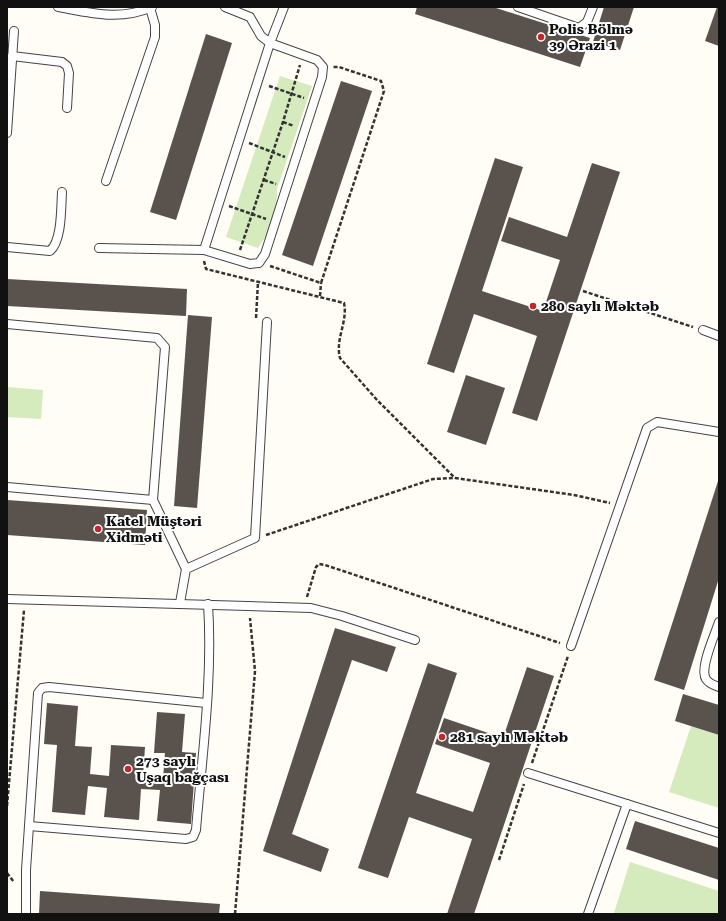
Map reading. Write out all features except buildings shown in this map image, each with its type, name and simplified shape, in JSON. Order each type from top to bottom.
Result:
[{"type":"lane","points":[[58,7],[122,16],[134,14],[151,8],[155,25],[155,37],[106,181]]},
{"type":"lane","points":[[99,248],[204,250],[250,264],[259,263],[265,254],[322,77],[323,67],[317,60],[270,43],[261,36],[250,17],[225,7]]},
{"type":"lane","points":[[204,250],[257,82],[284,7]]},
{"type":"lane","points":[[518,7],[579,28],[587,22],[592,7]]},
{"type":"lane","points":[[7,133],[14,31]]},
{"type":"lane","points":[[12,56],[62,62],[67,66],[69,73],[67,108]]},
{"type":"lane","points":[[7,248],[50,251],[55,246],[58,233],[62,192]]},
{"type":"lane","points":[[186,569],[254,538],[268,322]]},
{"type":"lane","points":[[7,324],[157,338],[165,347],[153,500],[186,569],[180,603]]},
{"type":"lane","points":[[703,330],[719,336]]},
{"type":"lane","points":[[571,646],[648,428],[657,422],[719,432]]},
{"type":"lane","points":[[7,486],[153,500]]},
{"type":"lane","points":[[7,599],[180,603],[303,608],[342,616],[415,640]]},
{"type":"lane","points":[[29,826],[186,839],[193,837],[196,830],[206,703],[209,625],[208,604]]},
{"type":"lane","points":[[719,622],[703,668],[705,678],[711,684],[719,687]]},
{"type":"lane","points":[[26,914],[29,826],[38,693],[42,688],[49,687],[206,703]]},
{"type":"lane","points":[[528,773],[719,833]]},
{"type":"lane","points":[[588,914],[627,804]]},
{"type":"path","points":[[237,260],[283,122],[302,55]]},
{"type":"path","points":[[320,296],[321,283],[384,91],[381,81],[339,67],[323,67]]},
{"type":"path","points":[[257,82],[304,98]]},
{"type":"path","points":[[283,122],[295,126]]},
{"type":"path","points":[[240,139],[295,160]]},
{"type":"path","points":[[264,180],[277,184]]},
{"type":"path","points":[[219,203],[252,215],[276,221]]},
{"type":"path","points":[[204,250],[204,264],[206,269],[344,303],[346,311],[338,349],[340,358],[378,400],[455,478]]},
{"type":"path","points":[[259,263],[321,283]]},
{"type":"path","points":[[583,291],[703,330]]},
{"type":"path","points":[[254,538],[415,483],[433,479],[455,478],[574,495],[620,505]]},
{"type":"path","points":[[303,608],[316,567],[319,564],[571,646],[499,860]]},
{"type":"path","points":[[7,806],[25,600]]},
{"type":"path","points":[[235,914],[255,671],[249,606]]},
{"type":"green space","points":[[280,76],[312,86],[277,189],[276,221],[258,248],[226,237]]},
{"type":"green space","points":[[7,387],[43,390],[41,419],[7,417]]},
{"type":"green space","points":[[691,726],[719,735],[719,808],[669,792]]},
{"type":"green space","points":[[630,862],[719,891],[719,914],[614,913]]},
{"type":"place","name":"Polis Bölmə 39 Ərazi 1","points":[[541,37]]},
{"type":"place","name":"280 saylı Məktəb","points":[[533,306]]},
{"type":"place","name":"Katel Müştəri Xidməti","points":[[98,529]]},
{"type":"place","name":"281 saylı Məktəb","points":[[442,737]]},
{"type":"place","name":"273 saylı Uşaq bağçası","points":[[128,769]]}]
